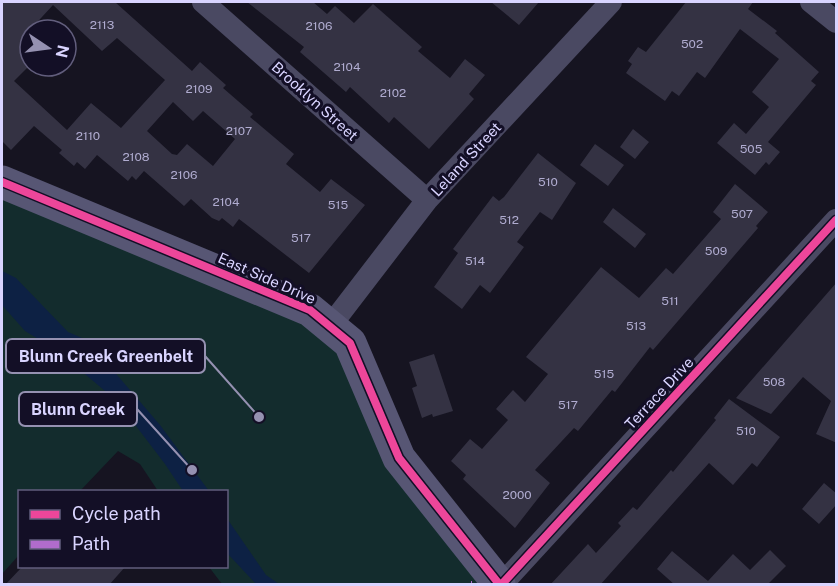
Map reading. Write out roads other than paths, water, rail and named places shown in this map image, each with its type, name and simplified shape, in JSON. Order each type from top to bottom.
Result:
[{"type":"street","name":"Brooklyn Street","points":[[203,2],[427,200]]},
{"type":"street","name":"Leland Street","points":[[331,325],[427,200],[611,2]]},
{"type":"street","points":[[811,2],[837,22]]},
{"type":"street","name":"East Side Drive","points":[[2,182],[310,310],[331,325],[350,343],[399,458],[500,585]]},
{"type":"street","name":"Terrace Drive","points":[[500,585],[837,220]]},
{"type":"water","points":[[2,271],[16,278],[68,332],[87,340],[160,425],[208,490],[182,490],[117,401],[55,349],[25,331],[2,305]]},
{"type":"water","points":[[228,520],[266,575],[279,584],[256,584],[228,554]]},
{"type":"place","name":"Blunn Creek Greenbelt","points":[[259,417]]},
{"type":"place","name":"Blunn Creek","points":[[192,470]]}]
